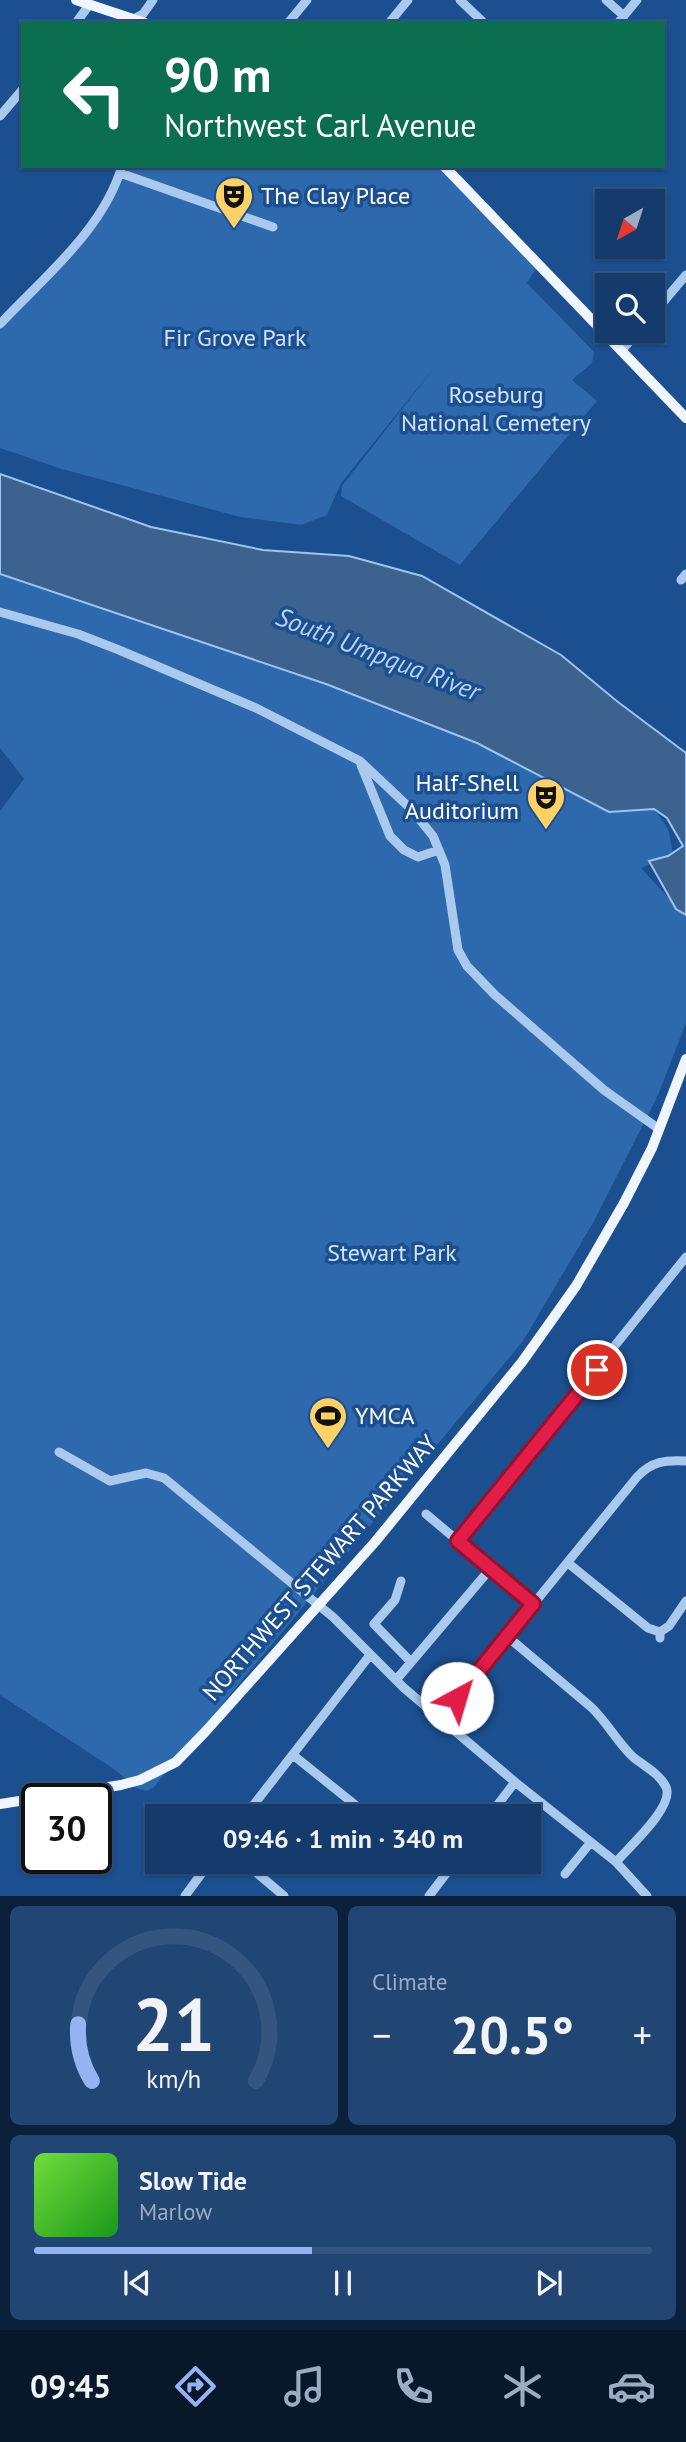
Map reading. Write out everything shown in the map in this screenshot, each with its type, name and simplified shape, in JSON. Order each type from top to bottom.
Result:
[{"type":"main road","points":[[76,0],[140,21]]},
{"type":"main road","points":[[446,168],[686,418]]},
{"type":"main road","name":"NORTHWEST STEWART PARKWAY","points":[[0,1804],[121,1786],[141,1780],[176,1762],[375,1542],[505,1383],[558,1312],[624,1203],[659,1129],[686,1059]]},
{"type":"street","points":[[140,21],[153,0]]},
{"type":"street","points":[[290,21],[307,0]]},
{"type":"street","points":[[391,21],[408,0]]},
{"type":"street","points":[[460,0],[482,21]]},
{"type":"street","points":[[606,0],[621,19],[637,0]]},
{"type":"street","points":[[77,21],[89,5]]},
{"type":"street","points":[[0,116],[21,91]]},
{"type":"street","points":[[0,324],[87,231],[121,170],[273,227]]},
{"type":"street","points":[[665,300],[686,275]]},
{"type":"street","points":[[621,351],[628,343]]},
{"type":"street","points":[[0,612],[78,634],[119,650],[256,708],[359,761],[426,826],[439,850],[445,865],[458,950],[467,966],[495,995],[604,1090],[659,1129]]},
{"type":"street","points":[[359,761],[390,836],[404,850],[418,857],[439,850]]},
{"type":"street","points":[[458,1541],[686,1257]]},
{"type":"street","points":[[59,1452],[110,1480],[146,1473],[164,1478],[333,1617],[396,1680],[516,1782],[616,1862],[647,1896]]},
{"type":"street","points":[[440,1719],[643,1471],[660,1461],[686,1461]]},
{"type":"street","points":[[426,1514],[533,1604]]},
{"type":"street","points":[[568,1563],[660,1635],[686,1601]]},
{"type":"street","points":[[396,1680],[491,1568]]},
{"type":"street","points":[[401,1581],[395,1600],[371,1627],[411,1662]]},
{"type":"street","points":[[508,1637],[604,1719],[622,1746],[662,1781],[667,1791],[666,1802],[656,1817],[616,1862]]},
{"type":"street","points":[[254,1804],[370,1655]]},
{"type":"street","points":[[293,1755],[354,1804]]},
{"type":"street","points":[[499,1804],[516,1782]]},
{"type":"street","points":[[565,1874],[591,1842]]},
{"type":"street","points":[[185,1896],[201,1874]]},
{"type":"street","points":[[258,1874],[284,1896]]},
{"type":"street","points":[[429,1896],[446,1874]]},
{"type":"green space","name":"Fir Grove Park","points":[[119,168],[446,168],[539,264],[527,283],[594,352],[592,363],[572,380],[597,401],[460,565],[341,496],[342,486],[434,368],[341,483],[327,515],[301,525],[240,517],[62,469],[0,448],[0,324],[96,217]]},
{"type":"green space","name":"Stewart Park","points":[[0,539],[235,653],[358,696],[477,743],[609,812],[654,809],[668,829],[673,853],[641,868],[686,917],[686,1023],[658,1095],[594,1221],[523,1341],[153,1788],[146,1791],[136,1788],[114,1769],[0,1695],[0,811],[24,779],[0,748]]},
{"type":"water","name":"South Umpqua River","points":[[0,474],[151,527],[263,550],[349,556],[422,576],[561,655],[686,753],[686,915],[676,909],[649,861],[668,856],[683,846],[667,818],[654,809],[609,812],[477,743],[326,684],[0,574]]},
{"type":"place","name":"The Clay Place","points":[[234,230]]},
{"type":"place","name":"Half-Shell Auditorium","points":[[546,831]]},
{"type":"place","name":"YMCA","points":[[328,1450]]},
{"type":"route","points":[[457,1698],[533,1604],[458,1541],[597,1370]]},
{"type":"park label","name":"Roseburg National Cemetery","points":[[496,409]]}]
